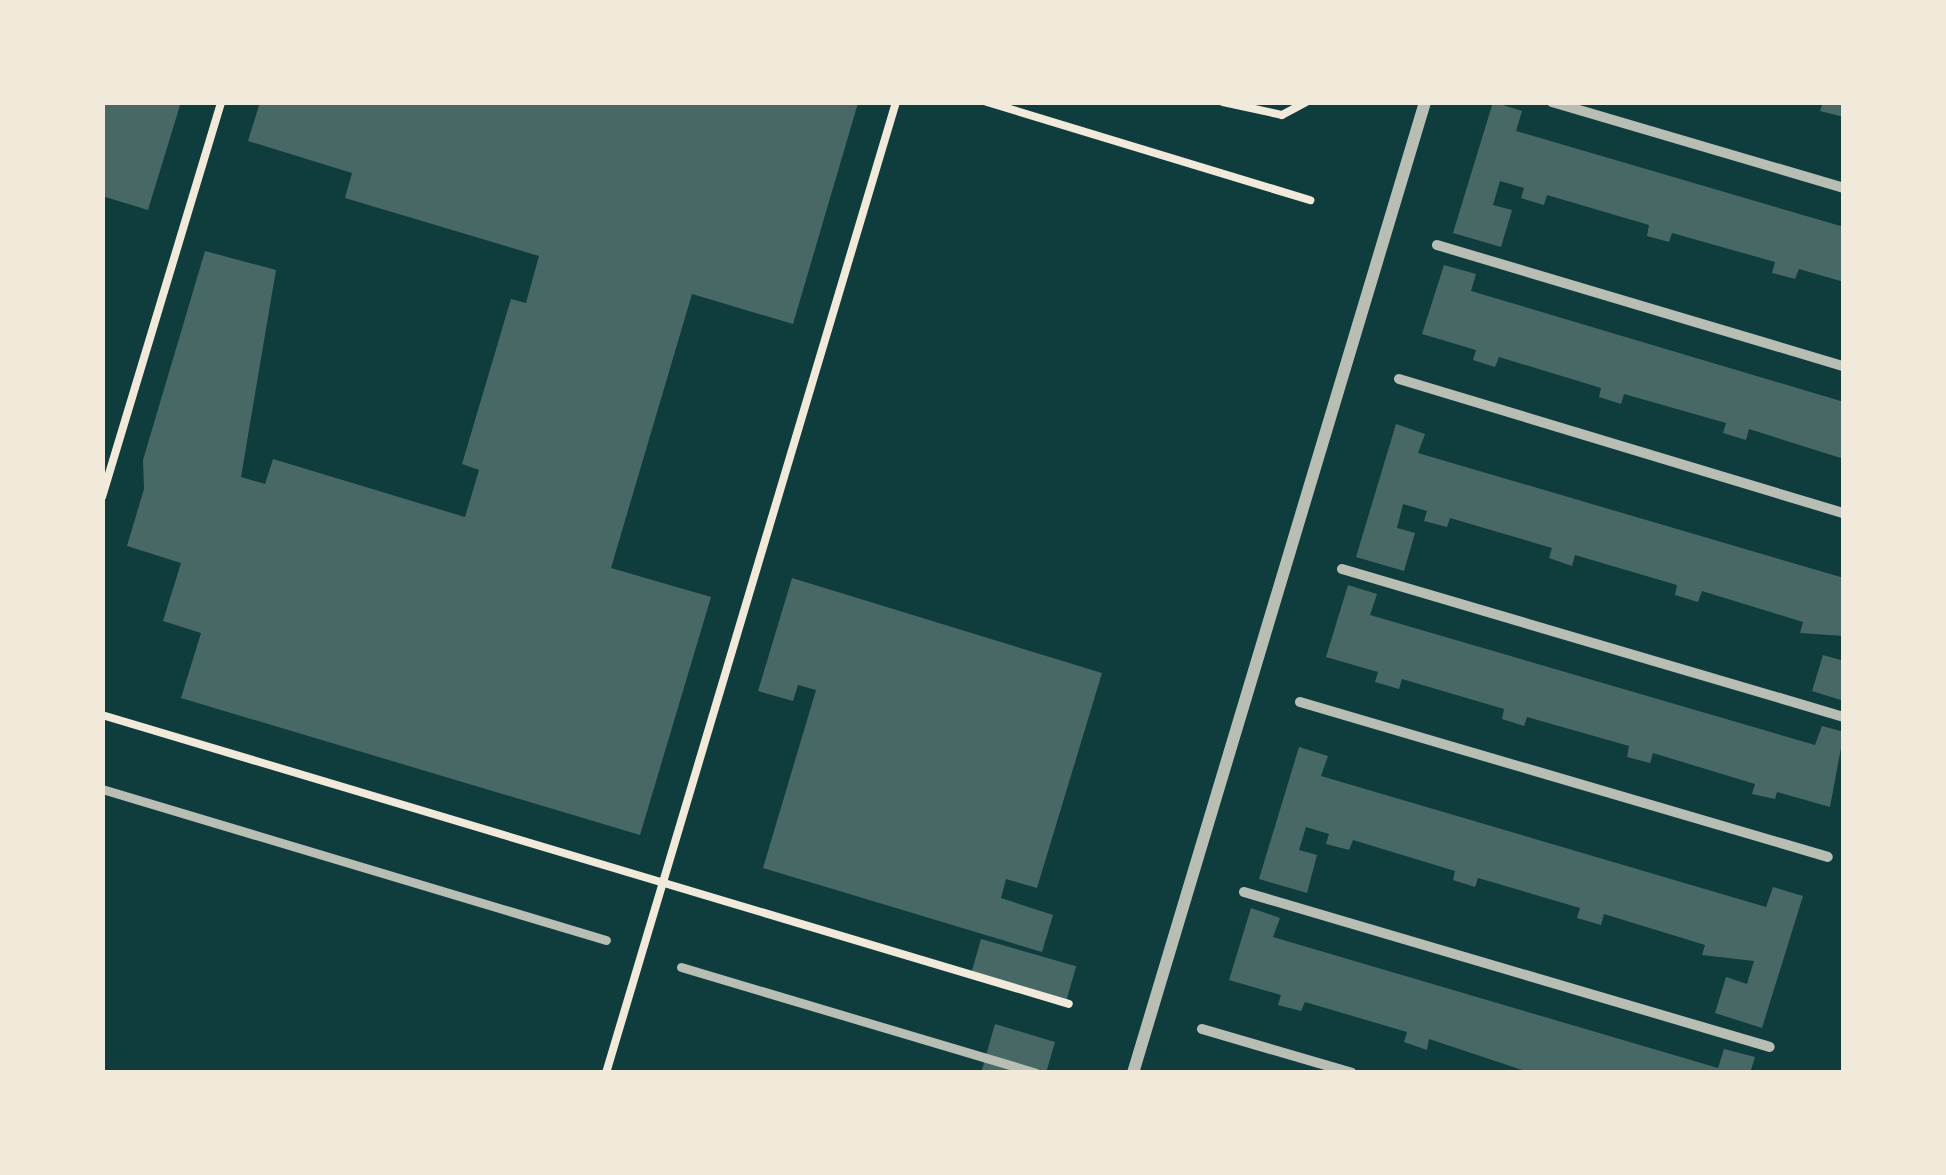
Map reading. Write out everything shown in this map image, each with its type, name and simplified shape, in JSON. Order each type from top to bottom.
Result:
[{"type":"street","points":[[1133,1073],[1425,102]]},
{"type":"street","points":[[1552,102],[1844,188]]},
{"type":"street","points":[[1437,245],[1844,366]]},
{"type":"street","points":[[1399,379],[1844,513]]},
{"type":"street","points":[[1342,568],[1844,717]]},
{"type":"street","points":[[1300,702],[1828,857]]},
{"type":"street","points":[[1244,892],[1770,1047]]},
{"type":"street","points":[[1202,1029],[1352,1073]]},
{"type":"lane","points":[[102,789],[606,940]]},
{"type":"lane","points":[[681,967],[1036,1073]]},
{"type":"path","points":[[102,497],[221,102]]},
{"type":"path","points":[[610,1072],[896,102]]},
{"type":"path","points":[[987,102],[1310,200]]},
{"type":"path","points":[[1223,102],[1282,115],[1306,102]]},
{"type":"path","points":[[102,715],[1069,1004]]},
{"type":"building","points":[[102,102],[181,102],[148,210],[102,196]]},
{"type":"building","points":[[260,102],[858,103],[793,324],[692,294],[611,568],[711,597],[640,835],[181,698],[201,633],[163,621],[181,563],[127,546],[144,489],[143,460],[205,251],[276,270],[241,477],[265,484],[273,459],[465,517],[479,470],[462,464],[511,299],[526,303],[539,256],[345,198],[352,173],[248,141]]},
{"type":"building","points":[[1493,102],[1522,111],[1516,131],[1844,227],[1844,282],[1799,269],[1795,279],[1772,273],[1775,262],[1672,233],[1669,242],[1647,236],[1649,225],[1547,195],[1544,205],[1521,198],[1524,188],[1500,181],[1493,205],[1512,210],[1501,247],[1453,233]]},
{"type":"building","points":[[1823,102],[1844,102],[1844,117],[1820,111]]},
{"type":"building","points":[[1444,265],[1476,274],[1471,291],[1844,402],[1844,459],[1749,429],[1746,440],[1723,433],[1726,423],[1624,394],[1621,404],[1599,397],[1601,388],[1499,357],[1495,367],[1473,360],[1476,350],[1422,334]]},
{"type":"building","points":[[1396,424],[1425,434],[1418,453],[1844,578],[1844,636],[1800,633],[1803,622],[1702,591],[1698,602],[1675,595],[1677,585],[1575,555],[1572,566],[1549,558],[1552,548],[1450,518],[1447,527],[1424,521],[1427,511],[1403,504],[1397,528],[1415,533],[1404,571],[1356,557]]},
{"type":"building","points":[[792,578],[1102,673],[1037,888],[1006,879],[1001,898],[1053,915],[1042,952],[763,868],[816,690],[798,685],[793,701],[758,691]]},
{"type":"building","points":[[1348,585],[1377,594],[1370,615],[1815,745],[1822,726],[1844,732],[1830,807],[1777,792],[1775,799],[1752,794],[1755,784],[1653,753],[1650,763],[1627,757],[1629,746],[1527,717],[1524,726],[1502,719],[1504,709],[1402,679],[1399,689],[1375,682],[1378,672],[1326,657]]},
{"type":"building","points":[[1823,655],[1844,661],[1844,701],[1812,691]]},
{"type":"building","points":[[1299,747],[1328,756],[1321,776],[1766,907],[1773,887],[1803,896],[1762,1028],[1715,1013],[1726,977],[1747,984],[1754,961],[1702,955],[1705,945],[1604,914],[1601,925],[1577,918],[1580,908],[1478,878],[1475,887],[1453,880],[1455,871],[1353,840],[1349,850],[1326,844],[1329,834],[1306,827],[1299,850],[1317,855],[1307,893],[1259,879]]},
{"type":"building","points":[[1251,908],[1280,918],[1273,937],[1718,1068],[1724,1049],[1755,1057],[1750,1073],[1531,1073],[1429,1039],[1427,1050],[1404,1042],[1407,1032],[1305,1002],[1301,1011],[1278,1005],[1281,995],[1229,980]]},
{"type":"building","points":[[981,939],[1076,966],[1065,1005],[970,977]]},
{"type":"building","points":[[995,1024],[1055,1042],[1046,1073],[981,1073]]}]
